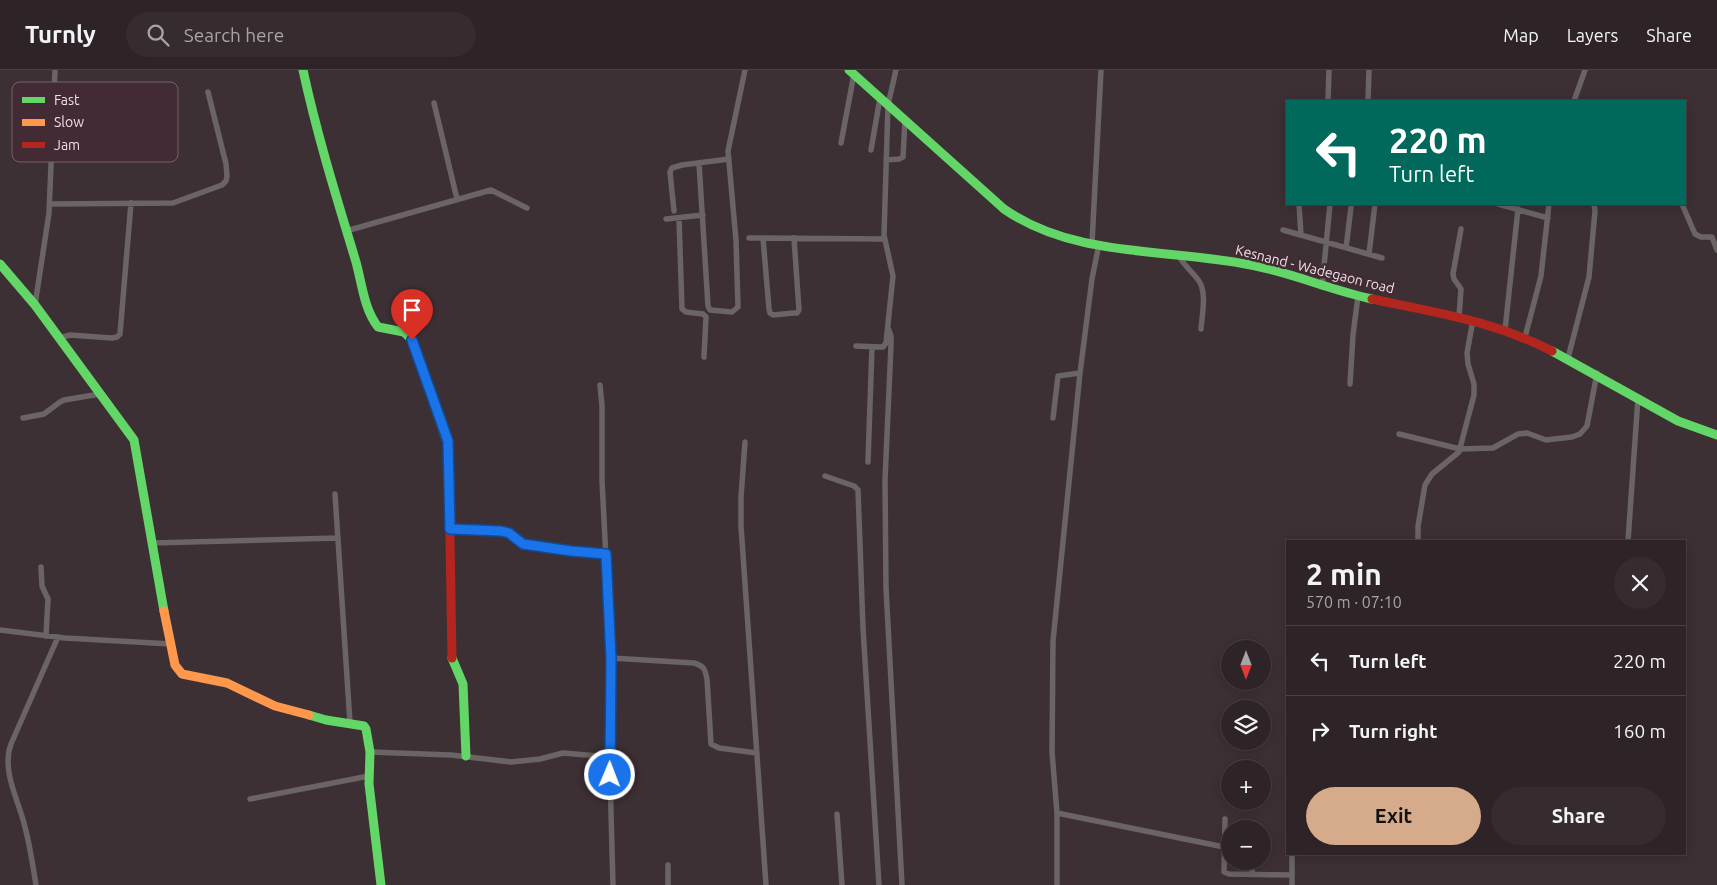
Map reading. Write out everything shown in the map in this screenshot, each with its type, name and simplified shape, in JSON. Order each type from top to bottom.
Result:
[{"type":"street","points":[[303,70],[323,155],[360,274],[371,318],[378,327],[404,332],[412,340],[448,441],[450,655],[463,684],[466,756]]},
{"type":"street","points":[[699,163],[708,306],[715,312],[732,312],[738,308],[736,240],[729,159],[731,135],[745,70]]},
{"type":"street","points":[[856,346],[880,347],[885,345],[888,328],[893,276],[884,239],[886,160],[888,105],[896,70]]},
{"type":"street","points":[[1057,885],[1057,813],[1052,752],[1053,641],[1080,373],[1096,244],[1101,70]]},
{"type":"street","points":[[1328,100],[1329,70]]},
{"type":"street","points":[[1368,100],[1369,70]]},
{"type":"street","points":[[1574,100],[1585,70]]},
{"type":"street","points":[[841,143],[852,72]]},
{"type":"street","name":"Kesnand - Wadegaon road","points":[[852,72],[1004,209],[1041,229],[1096,244],[1134,251],[1230,261],[1254,266],[1358,296],[1473,320],[1525,337],[1597,373],[1678,421],[1717,435]]},
{"type":"street","points":[[50,204],[173,203],[222,185],[226,181],[227,176],[226,164],[208,92]]},
{"type":"street","points":[[871,150],[880,98]]},
{"type":"street","points":[[434,104],[457,200]]},
{"type":"street","points":[[886,160],[903,157],[905,120]]},
{"type":"street","points":[[674,211],[670,172],[672,168],[729,159]]},
{"type":"street","points":[[35,305],[50,204],[52,162]]},
{"type":"street","points":[[346,231],[490,190],[527,208]]},
{"type":"street","points":[[59,338],[70,335],[117,338],[120,334],[130,203]]},
{"type":"street","points":[[1299,205],[1300,235]]},
{"type":"street","points":[[1322,287],[1330,205]]},
{"type":"street","points":[[1369,254],[1375,205]]},
{"type":"street","points":[[1501,205],[1548,218]]},
{"type":"street","points":[[1525,337],[1541,276],[1549,205]]},
{"type":"street","points":[[1568,358],[1589,277],[1594,205]]},
{"type":"street","points":[[1682,205],[1695,234],[1701,237],[1712,237],[1717,250]]},
{"type":"street","points":[[1346,248],[1351,207]]},
{"type":"street","points":[[1505,330],[1518,210]]},
{"type":"street","points":[[666,219],[703,215]]},
{"type":"street","points":[[679,218],[682,309],[686,312],[704,315]]},
{"type":"street","points":[[1459,317],[1461,289],[1453,274],[1461,229]]},
{"type":"street","points":[[1283,230],[1382,258]]},
{"type":"street","points":[[749,238],[884,239]]},
{"type":"street","points":[[763,238],[769,309],[770,313],[774,315],[794,314],[798,313],[799,310],[794,238]]},
{"type":"street","points":[[1178,256],[1202,287],[1201,329]]},
{"type":"street","points":[[0,264],[35,305],[134,440],[175,665],[182,674],[227,683],[282,708],[326,720],[364,726],[366,729],[370,752],[369,776],[381,885]]},
{"type":"street","points":[[1350,384],[1352,334],[1358,296]]},
{"type":"street","points":[[704,315],[710,309]]},
{"type":"street","points":[[704,315],[706,317],[704,357]]},
{"type":"street","points":[[1418,540],[1423,496],[1428,479],[1436,469],[1457,454],[1460,449],[1475,390],[1467,353],[1473,320]]},
{"type":"street","points":[[888,328],[891,336],[891,345],[886,480],[886,588],[902,885]]},
{"type":"street","points":[[868,462],[872,347]]},
{"type":"street","points":[[1053,418],[1058,376],[1080,373]]},
{"type":"street","points":[[1398,434],[1460,449],[1493,448],[1518,434],[1527,433],[1546,440],[1572,437],[1580,434],[1587,426],[1597,373]]},
{"type":"street","points":[[600,385],[602,406],[602,480],[611,658],[610,757],[613,885]]},
{"type":"street","points":[[23,418],[44,414],[64,400],[100,394]]},
{"type":"street","points":[[1628,540],[1638,398]]},
{"type":"street","points":[[745,442],[741,526],[766,885]]},
{"type":"street","points":[[825,476],[854,486],[858,490],[863,628],[879,885]]},
{"type":"street","points":[[336,494],[350,723]]},
{"type":"street","points":[[450,529],[501,531],[509,533],[519,543],[529,546],[606,554]]},
{"type":"street","points":[[152,543],[338,538]]},
{"type":"street","points":[[41,567],[41,580],[48,599],[46,636]]},
{"type":"street","points":[[0,630],[58,637],[171,644]]},
{"type":"street","points":[[36,885],[25,827],[12,784],[9,753],[11,744],[58,637]]},
{"type":"street","points":[[611,658],[694,663],[702,666],[707,679],[711,744],[719,748],[756,753]]},
{"type":"street","points":[[370,752],[466,756],[511,762],[527,761],[563,753],[610,757]]},
{"type":"street","points":[[250,800],[369,776]]},
{"type":"street","points":[[1057,813],[1221,846]]},
{"type":"street","points":[[837,814],[842,885]]},
{"type":"street","points":[[1292,855],[1292,885]]},
{"type":"street","points":[[668,865],[668,885]]},
{"type":"street","points":[[1224,870],[1224,872],[1229,874],[1292,875]]},
{"type":"street","points":[[1252,870],[1252,875]]},
{"type":"traffic: fast","points":[[303,70],[321,143],[356,262],[366,304],[378,327],[404,332],[412,340],[449,448],[449,479]]},
{"type":"traffic: fast","points":[[849,70],[1004,209],[1032,225],[1061,236],[1092,244],[1251,265],[1372,299]]},
{"type":"traffic: fast","points":[[0,264],[35,305],[134,440],[164,611]]},
{"type":"traffic: fast","points":[[1552,351],[1678,421],[1717,435]]},
{"type":"traffic: fast","points":[[452,658],[463,684],[466,756]]},
{"type":"traffic: fast","points":[[309,715],[326,720],[364,726],[366,729],[370,752],[369,784],[381,885]]},
{"type":"traffic: slow","points":[[164,611],[175,665],[182,674],[227,683],[275,706],[309,715]]},
{"type":"traffic: jam","points":[[1372,299],[1441,313],[1485,325],[1529,340],[1552,351]]},
{"type":"traffic: jam","points":[[449,479],[452,658]]},
{"type":"route","points":[[412,340],[448,441],[450,529],[501,531],[509,533],[519,543],[535,547],[606,554],[611,658],[610,775]]}]
